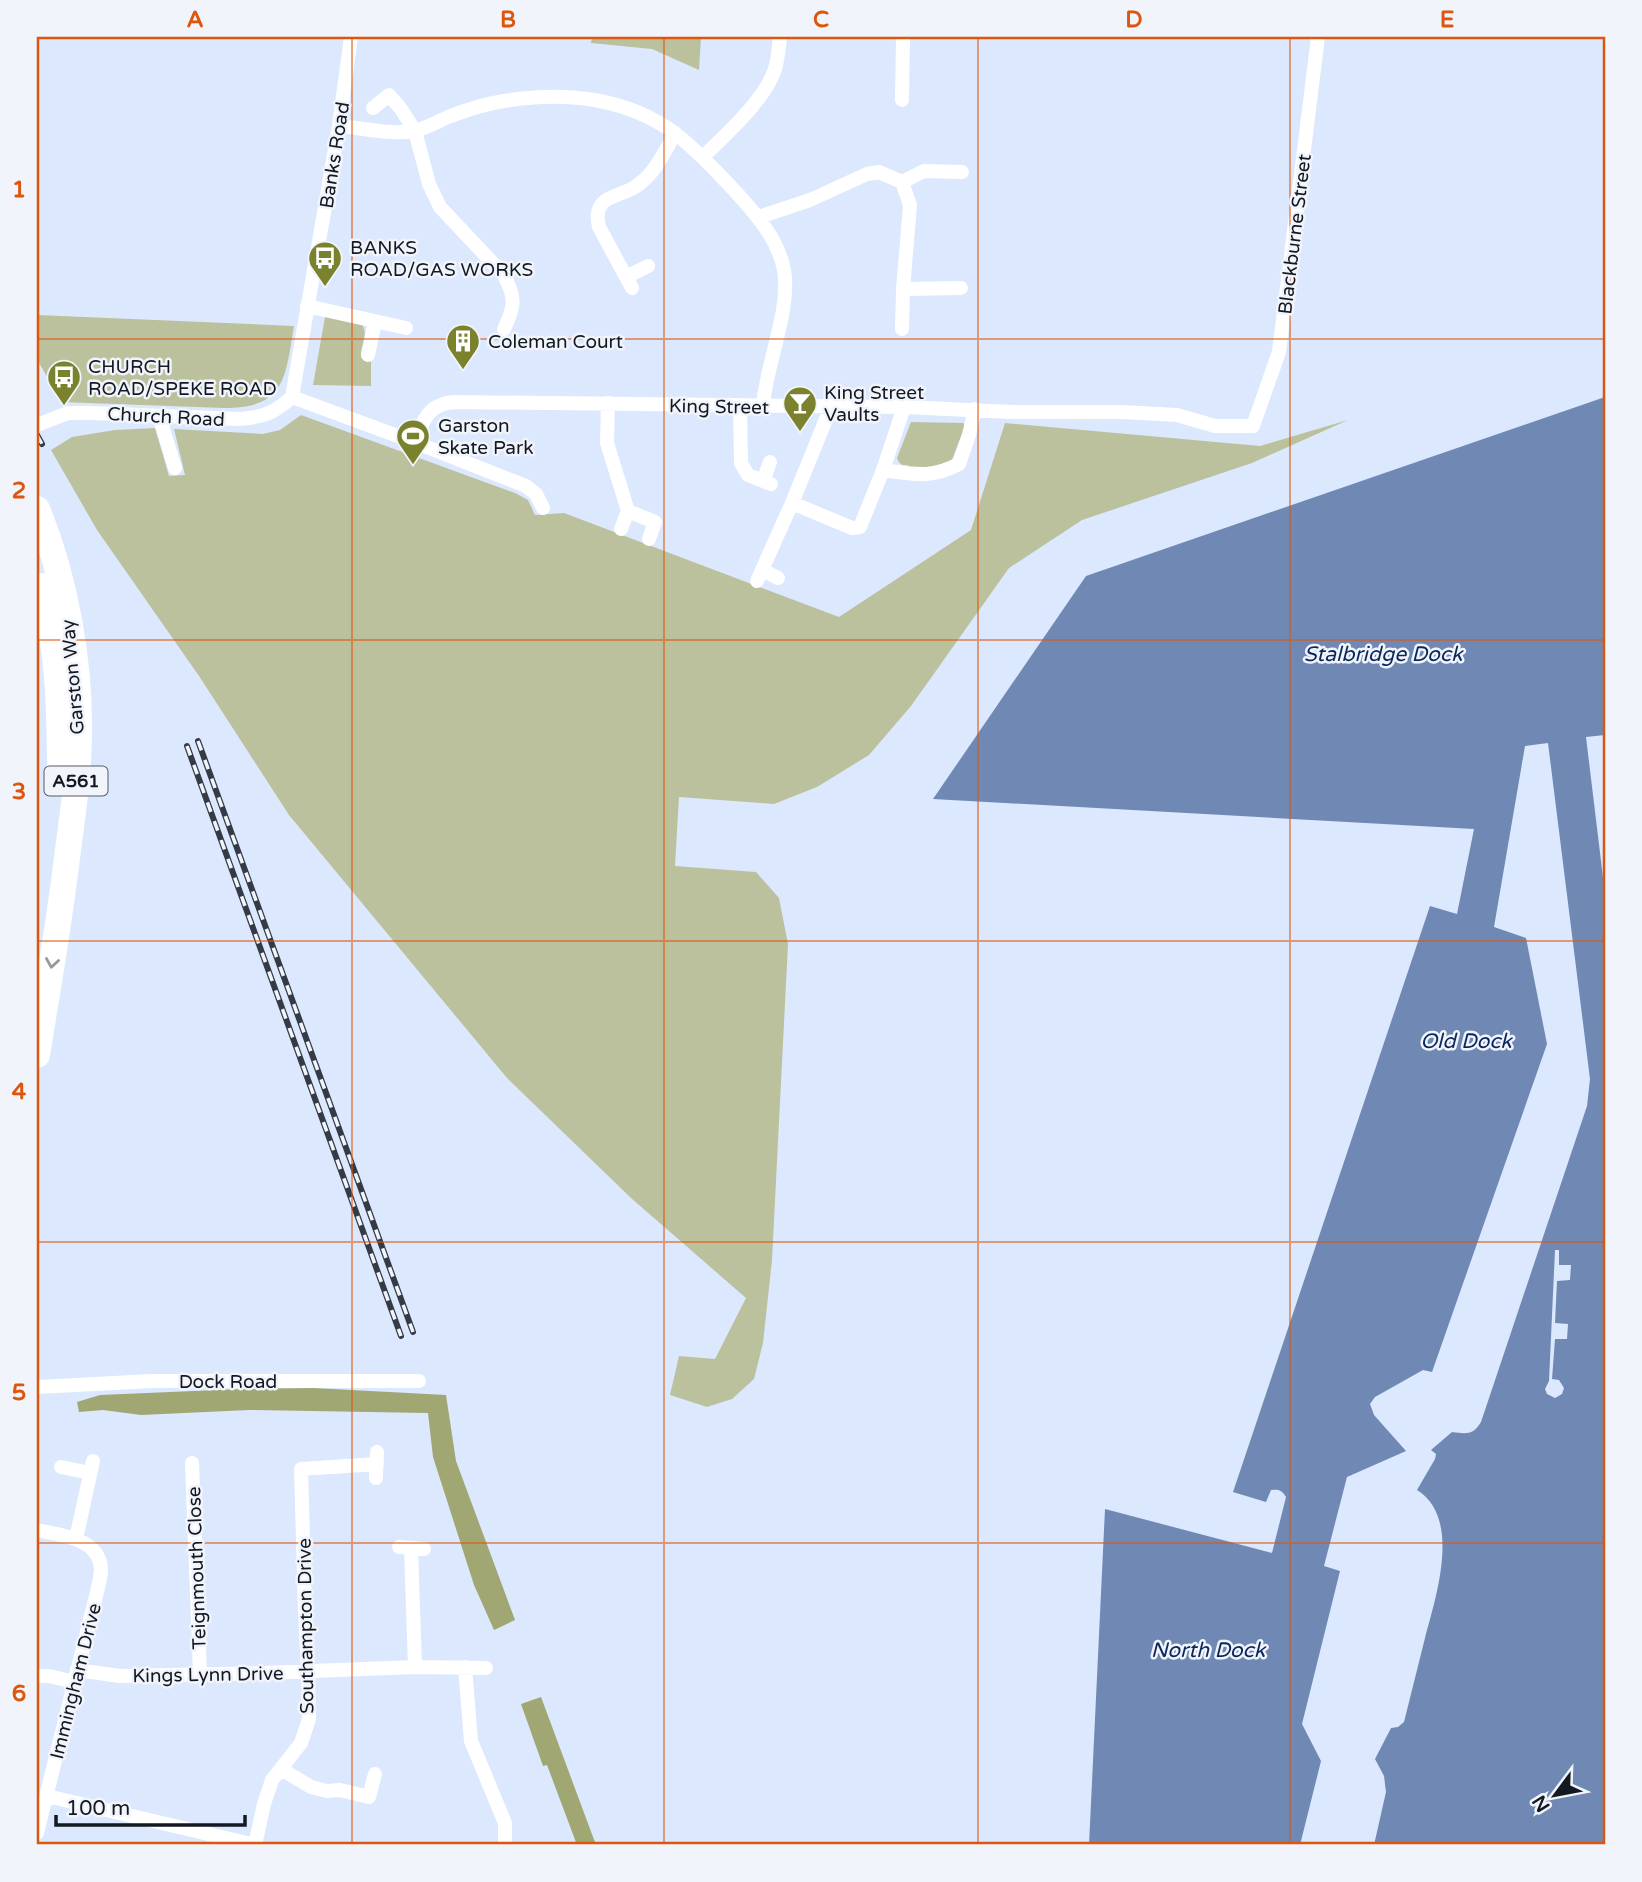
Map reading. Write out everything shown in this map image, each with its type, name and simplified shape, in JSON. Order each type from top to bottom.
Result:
[{"type":"highway","name":"Garston Way","points":[[37,509],[54,556],[71,632],[79,732],[76,792],[37,1055]]},
{"type":"highway","name":"Garston Way","points":[[37,564],[46,601],[58,690],[60,798],[37,941]]},
{"type":"street","name":"Banks Road","points":[[292,397],[339,126],[351,37]]},
{"type":"street","points":[[703,157],[746,113],[767,86],[775,69],[780,37]]},
{"type":"street","points":[[902,100],[903,37]]},
{"type":"street","name":"Blackburne Street","points":[[1253,426],[1279,352],[1318,37]]},
{"type":"street","points":[[373,108],[387,89],[415,131],[429,184],[440,207],[504,275],[514,302],[504,329]]},
{"type":"street","points":[[339,126],[415,131],[476,107],[546,97],[598,100],[628,108],[675,133],[703,157],[759,217],[777,247],[784,271],[784,301],[763,406]]},
{"type":"street","points":[[648,266],[629,282],[600,227],[598,209],[605,201],[636,186],[649,174],[658,165],[675,133]]},
{"type":"street","points":[[759,217],[829,192],[867,174],[879,172],[902,181],[924,171],[962,172]]},
{"type":"street","points":[[902,181],[910,205],[902,329]]},
{"type":"street","points":[[903,289],[961,288]]},
{"type":"street","points":[[307,306],[406,328]]},
{"type":"street","points":[[368,355],[375,322]]},
{"type":"street","points":[[292,397],[526,486],[536,494],[543,508]]},
{"type":"street","name":"Church Road","points":[[37,425],[68,413],[90,412],[259,418],[276,411],[292,397]]},
{"type":"street","name":"King Street","points":[[414,442],[428,414],[440,403],[453,402],[904,407],[1177,415],[1215,426],[1253,426]]},
{"type":"street","points":[[608,403],[607,443],[628,511],[621,529]]},
{"type":"street","points":[[740,406],[741,463],[748,475],[767,482],[770,463]]},
{"type":"street","points":[[778,578],[759,575],[831,407]]},
{"type":"street","points":[[792,503],[852,528],[860,527],[904,407]]},
{"type":"street","points":[[883,470],[928,475],[945,472],[959,464],[975,409]]},
{"type":"street","points":[[159,416],[175,468]]},
{"type":"street","points":[[628,511],[655,522],[649,540]]},
{"type":"street","name":"Dock Road","points":[[37,1387],[152,1381],[419,1381]]},
{"type":"street","name":"Teignmouth Close","points":[[192,1463],[200,1674]]},
{"type":"street","name":"Southampton Drive","points":[[255,1845],[272,1780],[301,1743],[309,1719],[301,1469],[377,1465]]},
{"type":"street","points":[[37,1530],[76,1539],[92,1467],[61,1467]]},
{"type":"street","name":"Immingham Drive","points":[[37,1833],[101,1570],[100,1560],[89,1547],[76,1539]]},
{"type":"street","points":[[411,1548],[415,1667]]},
{"type":"street","name":"Kings Lynn Drive","points":[[37,1675],[120,1676],[415,1667],[486,1668]]},
{"type":"street","points":[[465,1668],[471,1741],[505,1824],[505,1845]]},
{"type":"street","points":[[281,1769],[311,1787],[369,1797],[374,1774]]},
{"type":"street","points":[[47,1796],[255,1845]]},
{"type":"green space","points":[[592,37],[701,37],[699,70],[652,49],[591,43]]},
{"type":"green space","points":[[37,315],[294,326],[284,375],[271,396],[260,402],[244,407],[224,408],[61,402],[37,359]]},
{"type":"green space","points":[[325,317],[362,324],[365,335],[361,354],[371,362],[371,386],[313,385]]},
{"type":"green space","points":[[301,415],[515,493],[528,500],[535,515],[564,513],[839,617],[971,530],[1005,423],[1260,446],[1348,420],[1252,463],[1082,520],[1009,568],[911,706],[869,755],[817,787],[774,804],[679,797],[675,866],[756,872],[779,898],[788,944],[772,1260],[763,1343],[754,1379],[732,1399],[707,1407],[670,1395],[679,1356],[715,1359],[746,1298],[631,1198],[507,1078],[289,815],[199,676],[97,530],[51,450],[72,437],[115,430],[155,428],[169,476],[185,475],[174,429],[263,434],[280,430]]},
{"type":"green space","points":[[911,422],[963,423],[965,426],[951,462],[929,470],[909,469],[908,465],[900,463],[897,458]]},
{"type":"green space","points":[[313,1388],[446,1395],[456,1461],[515,1620],[494,1630],[474,1585],[433,1457],[428,1413],[249,1410],[141,1415],[103,1410],[79,1412],[77,1402],[100,1395]]},
{"type":"green space","points":[[541,1697],[596,1845],[577,1845],[547,1765],[543,1766],[521,1704]]},
{"type":"water","points":[[1605,397],[1605,735],[1586,737],[1605,894],[1605,1845],[1374,1845],[1386,1792],[1384,1776],[1375,1759],[1391,1728],[1404,1722],[1435,1601],[1442,1559],[1439,1519],[1431,1503],[1417,1490],[1435,1459],[1436,1454],[1431,1450],[1452,1432],[1469,1433],[1481,1422],[1587,1106],[1590,1079],[1548,743],[1525,746],[1494,927],[1526,938],[1547,1044],[1432,1372],[1423,1370],[1375,1397],[1370,1404],[1374,1415],[1406,1451],[1347,1477],[1324,1566],[1340,1571],[1302,1724],[1321,1761],[1300,1845],[1089,1845],[1105,1509],[1272,1553],[1286,1497],[1280,1490],[1271,1490],[1266,1502],[1233,1492],[1430,906],[1457,914],[1474,829],[933,799],[1086,576]]},
{"type":"pier","points":[[1555,1250],[1559,1250],[1559,1265],[1571,1265],[1570,1280],[1557,1281],[1555,1323],[1568,1324],[1567,1339],[1555,1339],[1552,1379],[1559,1380],[1564,1388],[1562,1394],[1555,1398],[1547,1394],[1545,1389],[1549,1381]]},
{"type":"railway","points":[[37,435],[42,444]]},
{"type":"railway","points":[[198,741],[413,1332]]},
{"type":"railway","points":[[187,746],[401,1336]]},
{"type":"place","name":"BANKS ROAD/GAS WORKS","points":[[325,288]]},
{"type":"place","name":"Coleman Court","points":[[463,371]]},
{"type":"place","name":"CHURCH ROAD/SPEKE ROAD","points":[[64,407]]},
{"type":"place","name":"King Street Vaults","points":[[800,433]]},
{"type":"place","name":"Garston Skate Park","points":[[413,466]]},
{"type":"water label","name":"Stalbridge Dock","points":[[1383,654]]},
{"type":"water label","name":"Old Dock","points":[[1466,1041]]},
{"type":"water label","name":"North Dock","points":[[1208,1650]]}]
